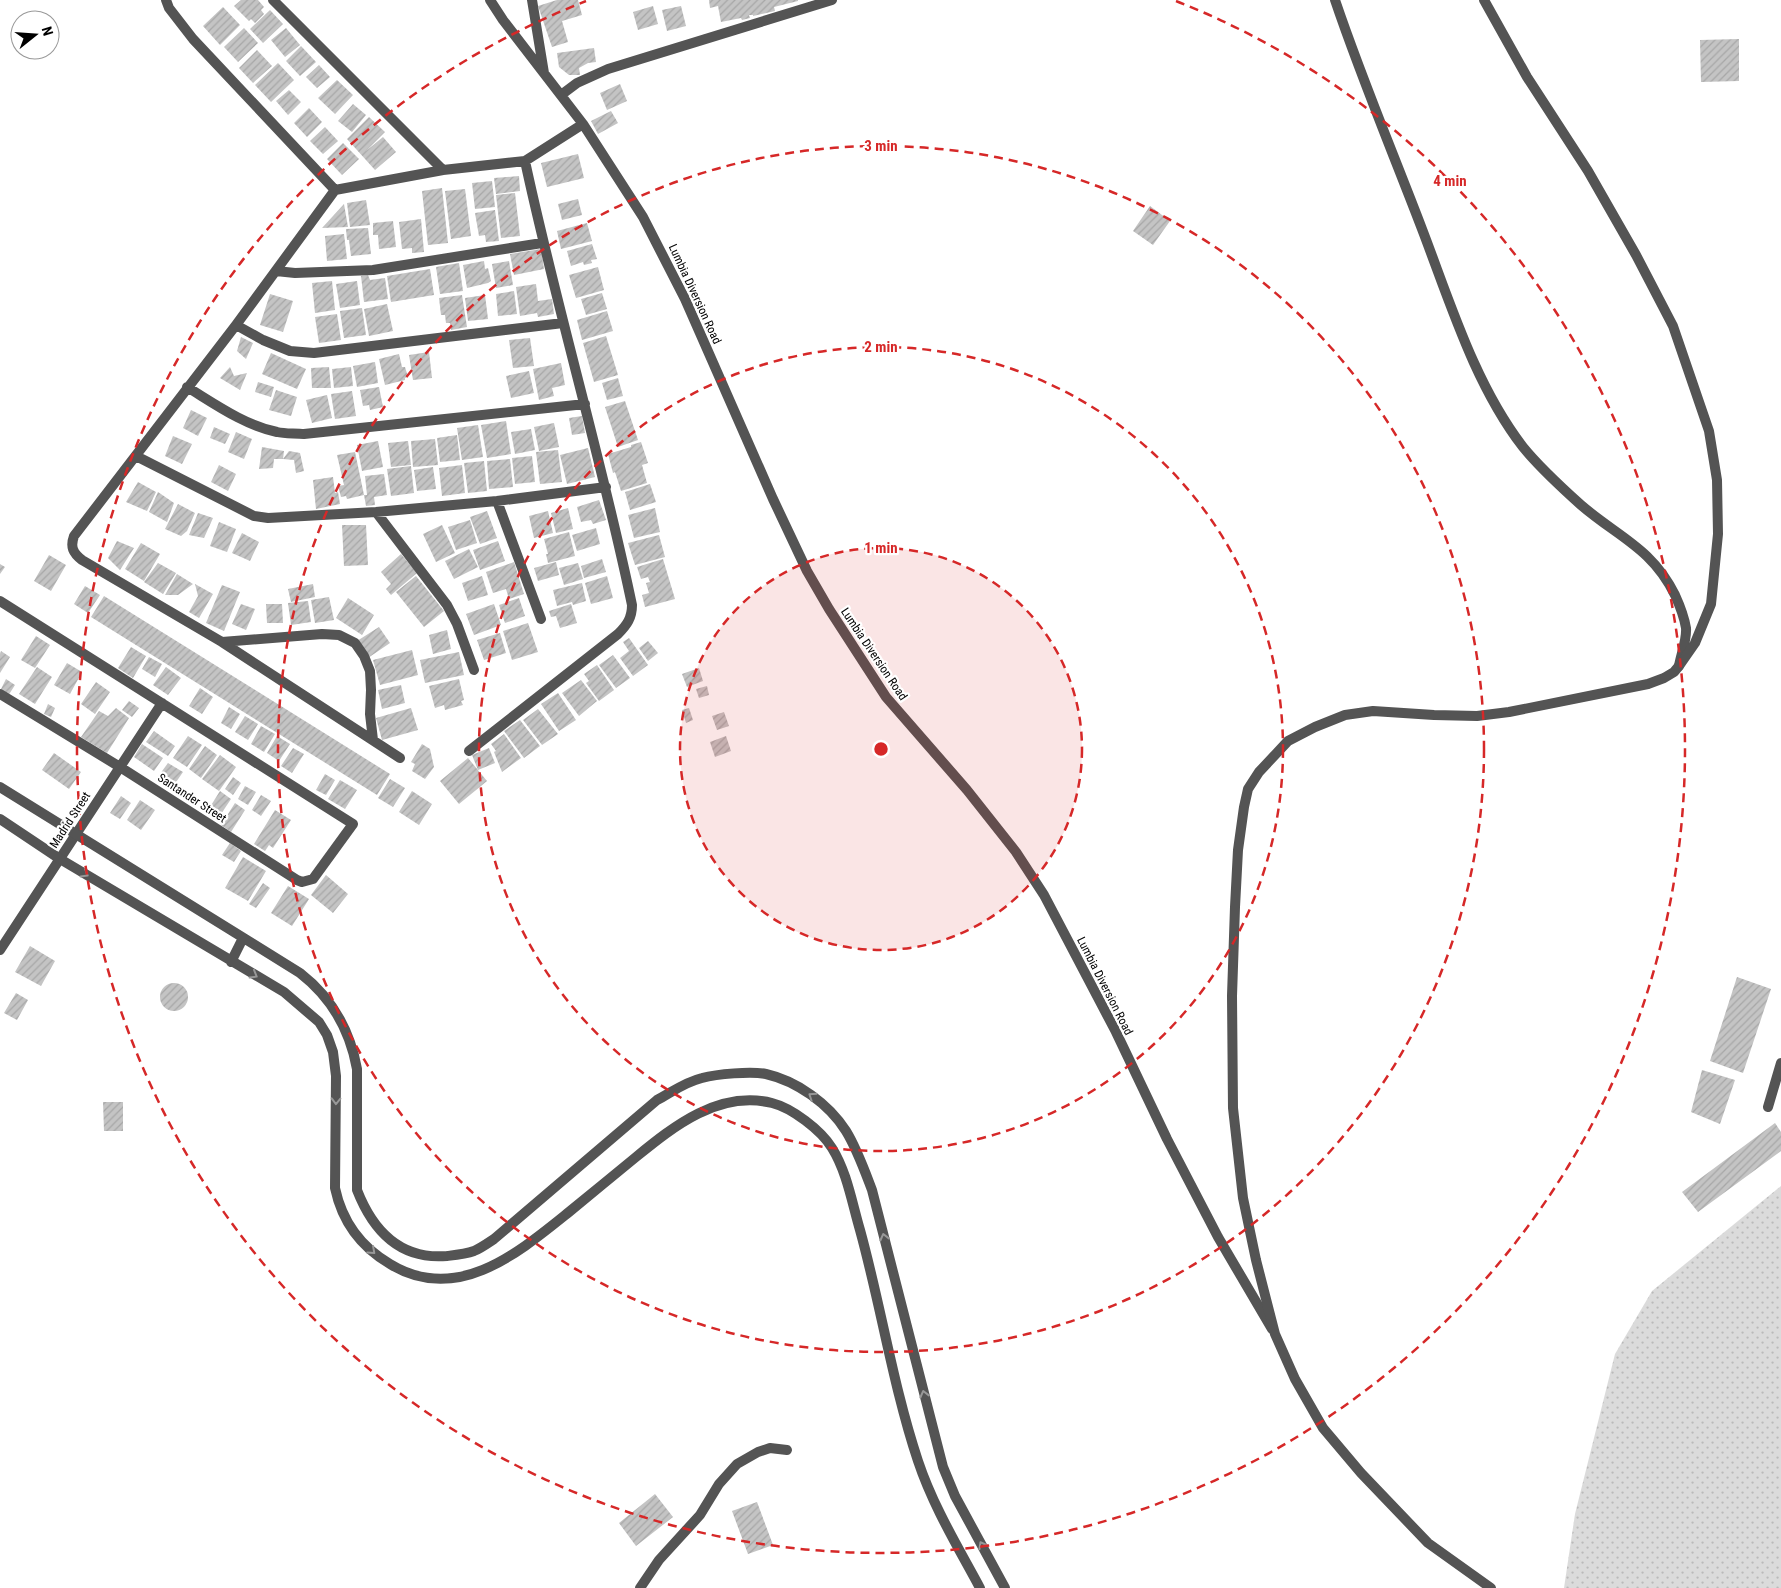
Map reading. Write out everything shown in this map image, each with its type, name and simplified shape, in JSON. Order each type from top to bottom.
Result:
[{"type":"street","points":[[166,0],[169,8],[193,39],[334,190]]},
{"type":"street","points":[[274,0],[443,170]]},
{"type":"street","name":"Lumbia Diversion Road","points":[[490,0],[503,20],[583,124],[643,217],[685,298],[773,499],[807,571],[829,609],[886,697],[968,790],[1016,852],[1044,895],[1116,1032],[1167,1139],[1218,1237],[1275,1334]]},
{"type":"street","points":[[532,0],[544,74]]},
{"type":"street","points":[[560,95],[577,83],[608,69],[832,0]]},
{"type":"street","points":[[1335,0],[1455,313],[1493,402],[1520,442],[1548,473],[1581,505],[1642,550],[1658,567],[1673,590],[1684,617],[1686,631],[1679,666]]},
{"type":"street","points":[[1484,0],[1527,77],[1588,171],[1640,262],[1673,326],[1709,432],[1717,480],[1718,534],[1711,604],[1695,643],[1679,666],[1674,672],[1664,678],[1648,684],[1510,712],[1477,716],[1373,711],[1345,715],[1315,727],[1288,741],[1259,772],[1248,789],[1238,850],[1232,996],[1233,1108],[1243,1198],[1256,1260],[1275,1334],[1295,1379],[1323,1428],[1354,1466],[1428,1543],[1491,1588]]},
{"type":"street","points":[[400,758],[222,642],[82,560],[75,555],[72,542],[74,536],[236,325],[334,190],[443,170],[525,161],[583,124]]},
{"type":"street","points":[[469,751],[618,634],[628,624],[632,613],[632,605],[606,487],[542,243],[525,161]]},
{"type":"street","points":[[276,270],[294,273],[372,270],[542,243]]},
{"type":"street","points":[[236,325],[263,340],[290,351],[314,353],[563,323]]},
{"type":"street","points":[[187,387],[256,426],[277,432],[304,434],[585,404]]},
{"type":"street","points":[[136,456],[254,516],[268,518],[376,512],[497,501],[606,487]]},
{"type":"street","points":[[497,501],[541,618]]},
{"type":"street","points":[[376,512],[447,605],[457,624],[474,670]]},
{"type":"street","points":[[0,601],[162,704]]},
{"type":"street","points":[[222,642],[322,634],[339,635],[355,643],[364,656],[370,671],[370,714],[373,740]]},
{"type":"street","name":"Santander Street","points":[[0,694],[302,882],[308,881],[317,874],[354,824],[162,704]]},
{"type":"street","name":"Madrid Street","points":[[0,950],[162,704]]},
{"type":"street","points":[[0,787],[300,973],[316,985],[330,1003],[354,1050],[357,1069],[357,1190],[364,1207],[384,1236],[397,1246],[436,1257],[474,1251],[494,1239],[657,1100],[682,1085],[702,1078],[732,1074],[766,1074],[797,1086],[825,1105],[845,1129],[859,1153],[872,1190],[943,1467],[955,1496],[1005,1588]]},
{"type":"street","points":[[0,819],[60,859],[284,992],[319,1022],[327,1035],[333,1052],[336,1076],[335,1188],[338,1202],[357,1237],[378,1257],[412,1275],[440,1279],[462,1277],[486,1269],[510,1256],[541,1234],[662,1136],[690,1117],[712,1107],[750,1101],[772,1103],[789,1110],[815,1129],[831,1146],[847,1182],[869,1264],[907,1424],[919,1464],[937,1510],[980,1588]]},
{"type":"street","points":[[231,962],[243,938]]},
{"type":"street","points":[[1768,1107],[1781,1063]]},
{"type":"street","points":[[640,1588],[659,1560],[700,1515],[719,1484],[737,1464],[758,1452],[770,1448],[787,1450]]},
{"type":"shaded area","points":[[1781,1186],[1781,1588],[1564,1588],[1575,1514],[1615,1354],[1652,1291]]},
{"type":"building","points":[[241,0],[258,0],[264,7],[261,10],[264,14],[255,23],[251,19],[249,21],[234,6]]},
{"type":"building","points":[[557,0],[578,0],[582,15],[562,21],[568,42],[552,47],[538,6]]},
{"type":"building","points":[[709,0],[798,1],[774,7],[775,11],[753,16],[749,15],[750,18],[721,22],[718,6],[710,8]]},
{"type":"building","points":[[653,6],[658,24],[638,30],[633,12]]},
{"type":"building","points":[[681,6],[686,26],[667,31],[662,10]]},
{"type":"building","points":[[223,7],[240,25],[220,45],[203,26]]},
{"type":"building","points":[[270,10],[283,24],[263,43],[250,29]]},
{"type":"building","points":[[244,28],[258,43],[238,62],[224,47]]},
{"type":"building","points":[[286,28],[300,45],[285,57],[271,40]]},
{"type":"building","points":[[1739,39],[1739,81],[1701,82],[1700,40]]},
{"type":"building","points":[[301,46],[316,62],[300,76],[286,61]]},
{"type":"building","points":[[594,48],[596,62],[588,63],[579,68],[580,75],[569,75],[559,67],[557,53]]},
{"type":"building","points":[[257,50],[272,66],[253,83],[239,68]]},
{"type":"building","points":[[278,63],[294,80],[271,102],[255,85]]},
{"type":"building","points":[[319,65],[330,77],[317,88],[306,77]]},
{"type":"building","points":[[337,80],[353,95],[335,114],[318,98]]},
{"type":"building","points":[[620,84],[627,101],[607,110],[600,93]]},
{"type":"building","points":[[289,90],[301,102],[288,115],[276,101]]},
{"type":"building","points":[[353,104],[366,115],[352,132],[338,121]]},
{"type":"building","points":[[309,108],[322,122],[307,137],[294,123]]},
{"type":"building","points":[[611,111],[618,123],[598,134],[591,121]]},
{"type":"building","points":[[369,117],[385,132],[366,151],[383,137],[396,152],[375,170],[347,139]]},
{"type":"building","points":[[325,127],[338,141],[323,154],[310,141]]},
{"type":"building","points":[[343,143],[359,159],[342,175],[327,159]]},
{"type":"building","points":[[578,154],[584,178],[547,187],[541,163]]},
{"type":"building","points":[[519,176],[520,191],[496,194],[494,178]]},
{"type":"building","points":[[492,181],[495,207],[475,209],[472,183]]},
{"type":"building","points":[[442,188],[448,243],[428,245],[422,191]]},
{"type":"building","points":[[465,189],[471,236],[451,239],[445,191]]},
{"type":"building","points":[[515,193],[520,236],[501,238],[496,195]]},
{"type":"building","points":[[578,199],[582,215],[562,220],[558,204]]},
{"type":"building","points":[[366,200],[370,225],[350,227],[347,203]]},
{"type":"building","points":[[344,204],[348,227],[322,228]]},
{"type":"building","points":[[1150,206],[1170,221],[1153,245],[1133,231]]},
{"type":"building","points":[[495,210],[499,241],[486,242],[485,235],[479,236],[475,213]]},
{"type":"building","points":[[421,219],[424,252],[412,253],[412,248],[402,249],[399,222]]},
{"type":"building","points":[[393,221],[396,247],[379,249],[378,235],[373,235],[373,223]]},
{"type":"building","points":[[587,223],[592,241],[561,249],[557,231]]},
{"type":"building","points":[[368,228],[371,254],[351,256],[346,229]]},
{"type":"building","points":[[344,234],[347,259],[327,261],[325,236]]},
{"type":"building","points":[[592,244],[597,259],[591,260],[592,263],[584,265],[583,262],[571,266],[567,251]]},
{"type":"building","points":[[541,249],[544,269],[514,275],[510,254]]},
{"type":"building","points":[[484,261],[485,269],[488,268],[491,281],[467,288],[463,265]]},
{"type":"building","points":[[509,261],[513,285],[496,288],[492,264]]},
{"type":"building","points":[[459,263],[463,291],[440,294],[436,267]]},
{"type":"building","points":[[598,267],[604,290],[576,298],[569,275]]},
{"type":"building","points":[[430,269],[434,295],[391,302],[387,276]]},
{"type":"building","points":[[368,275],[370,280],[385,278],[388,299],[364,302],[361,276]]},
{"type":"building","points":[[332,281],[335,310],[315,313],[312,283]]},
{"type":"building","points":[[357,281],[360,305],[340,308],[336,284]]},
{"type":"building","points":[[536,284],[538,301],[552,299],[554,314],[538,317],[537,313],[520,316],[516,287]]},
{"type":"building","points":[[514,291],[517,314],[498,316],[496,294]]},
{"type":"building","points":[[602,293],[607,309],[586,315],[581,299]]},
{"type":"building","points":[[270,294],[293,301],[283,332],[260,325]]},
{"type":"building","points":[[462,295],[467,327],[451,330],[450,323],[446,323],[445,315],[441,315],[439,298]]},
{"type":"building","points":[[485,295],[488,319],[468,321],[465,298]]},
{"type":"building","points":[[387,304],[393,331],[369,336],[364,309]]},
{"type":"building","points":[[362,308],[366,335],[344,338],[340,311]]},
{"type":"building","points":[[607,311],[613,331],[582,340],[577,320]]},
{"type":"building","points":[[337,314],[341,340],[319,343],[315,317]]},
{"type":"building","points":[[606,336],[618,375],[594,382],[583,343]]},
{"type":"building","points":[[241,337],[253,343],[246,359],[237,351]]},
{"type":"building","points":[[530,338],[534,366],[513,368],[509,340]]},
{"type":"building","points":[[429,352],[432,378],[413,380],[409,355]]},
{"type":"building","points":[[271,353],[306,369],[297,389],[262,374]]},
{"type":"building","points":[[399,354],[402,367],[405,367],[408,377],[405,380],[385,385],[379,359]]},
{"type":"building","points":[[375,362],[378,383],[357,387],[353,366]]},
{"type":"building","points":[[561,363],[565,385],[552,388],[554,396],[539,400],[533,369]]},
{"type":"building","points":[[230,367],[234,376],[247,373],[240,390],[220,378]]},
{"type":"building","points":[[329,367],[331,388],[312,388],[311,368]]},
{"type":"building","points":[[351,367],[353,386],[334,388],[332,369]]},
{"type":"building","points":[[529,371],[534,393],[511,398],[506,376]]},
{"type":"building","points":[[618,378],[623,396],[607,400],[602,383]]},
{"type":"building","points":[[258,382],[274,387],[271,397],[255,392]]},
{"type":"building","points":[[379,387],[383,407],[370,410],[369,405],[363,406],[360,390]]},
{"type":"building","points":[[276,390],[297,397],[291,416],[269,410]]},
{"type":"building","points":[[352,391],[356,416],[335,419],[331,394]]},
{"type":"building","points":[[327,395],[332,418],[312,423],[306,400]]},
{"type":"building","points":[[625,401],[638,440],[618,447],[605,407]]},
{"type":"building","points":[[191,410],[207,418],[198,436],[183,428]]},
{"type":"building","points":[[582,416],[585,433],[572,435],[569,418]]},
{"type":"building","points":[[506,421],[511,454],[487,458],[481,425]]},
{"type":"building","points":[[554,423],[559,447],[539,451],[534,427]]},
{"type":"building","points":[[478,425],[483,457],[462,460],[457,428]]},
{"type":"building","points":[[214,427],[230,434],[225,444],[210,438]]},
{"type":"building","points":[[531,429],[535,450],[515,454],[511,432]]},
{"type":"building","points":[[236,432],[252,439],[244,459],[228,452]]},
{"type":"building","points":[[457,435],[460,460],[440,462],[437,438]]},
{"type":"building","points":[[173,436],[192,444],[182,464],[165,456]]},
{"type":"building","points":[[435,439],[438,465],[413,467],[411,441]]},
{"type":"building","points":[[378,441],[383,467],[362,471],[357,445]]},
{"type":"building","points":[[408,441],[411,465],[391,467],[388,443]]},
{"type":"building","points":[[641,442],[648,463],[642,465],[647,483],[621,491],[615,472],[613,473],[608,454]]},
{"type":"building","points":[[262,447],[284,451],[283,459],[274,459],[273,468],[259,469]]},
{"type":"building","points":[[588,448],[595,477],[567,484],[560,455]]},
{"type":"building","points":[[558,450],[562,482],[540,484],[536,452]]},
{"type":"building","points":[[289,451],[300,453],[304,471],[296,473],[294,460],[283,459]]},
{"type":"building","points":[[355,452],[364,495],[347,499],[346,496],[341,497],[338,486],[344,485],[337,455]]},
{"type":"building","points":[[532,456],[535,482],[515,484],[512,458]]},
{"type":"building","points":[[510,459],[513,487],[489,489],[487,461]]},
{"type":"building","points":[[484,461],[487,491],[468,493],[464,463]]},
{"type":"building","points":[[219,465],[236,474],[228,491],[211,482]]},
{"type":"building","points":[[462,465],[465,493],[442,496],[439,468]]},
{"type":"building","points":[[411,466],[414,493],[391,496],[387,469]]},
{"type":"building","points":[[433,467],[436,489],[417,491],[414,470]]},
{"type":"building","points":[[384,474],[387,495],[374,497],[375,505],[366,506],[364,495],[367,495],[365,476]]},
{"type":"building","points":[[333,477],[335,493],[338,492],[340,504],[316,509],[313,480]]},
{"type":"building","points":[[138,482],[156,492],[147,511],[126,502]]},
{"type":"building","points":[[650,484],[656,502],[630,510],[625,492]]},
{"type":"building","points":[[158,492],[174,503],[167,522],[149,512]]},
{"type":"building","points":[[599,500],[606,520],[593,524],[591,520],[581,522],[577,507]]},
{"type":"building","points":[[178,504],[195,513],[187,531],[181,536],[165,529]]},
{"type":"building","points":[[568,508],[573,529],[556,533],[551,513]]},
{"type":"building","points":[[655,508],[660,532],[634,538],[628,515]]},
{"type":"building","points":[[487,511],[497,538],[480,544],[470,517]]},
{"type":"building","points":[[548,511],[553,533],[534,538],[529,516]]},
{"type":"building","points":[[198,513],[213,518],[204,538],[189,535]]},
{"type":"building","points":[[470,520],[477,543],[456,550],[448,527]]},
{"type":"building","points":[[219,522],[236,529],[227,552],[210,546]]},
{"type":"building","points":[[342,525],[366,525],[368,565],[344,566]]},
{"type":"building","points":[[442,525],[455,553],[436,562],[423,534]]},
{"type":"building","points":[[596,528],[600,544],[577,551],[572,535]]},
{"type":"building","points":[[569,532],[575,556],[548,563],[544,539]]},
{"type":"building","points":[[242,533],[259,542],[250,561],[232,553]]},
{"type":"building","points":[[659,535],[665,557],[635,565],[628,543]]},
{"type":"building","points":[[117,541],[134,548],[120,570],[108,558]]},
{"type":"building","points":[[498,541],[505,561],[480,570],[473,550]]},
{"type":"building","points":[[141,543],[160,554],[144,581],[125,569]]},
{"type":"building","points":[[469,549],[478,567],[454,579],[445,561]]},
{"type":"building","points":[[401,554],[417,573],[391,595],[386,589],[391,584],[381,572]]},
{"type":"building","points":[[49,555],[66,565],[51,591],[34,581]]},
{"type":"building","points":[[602,559],[606,572],[584,578],[581,566]]},
{"type":"building","points":[[663,559],[675,599],[645,607],[642,595],[649,593],[646,583],[650,582],[648,577],[641,579],[637,567]]},
{"type":"building","points":[[514,562],[524,594],[509,599],[506,589],[493,593],[486,572]]},
{"type":"building","points":[[556,562],[559,575],[538,581],[534,568]]},
{"type":"building","points":[[158,563],[176,573],[163,594],[144,582]]},
{"type":"building","points":[[578,563],[583,579],[564,585],[559,568]]},
{"type":"building","points":[[0,564],[5,567],[0,574]]},
{"type":"building","points":[[177,574],[193,584],[178,595],[165,595]]},
{"type":"building","points":[[416,576],[444,611],[424,627],[396,592]]},
{"type":"building","points":[[482,576],[488,595],[468,601],[462,583]]},
{"type":"building","points":[[607,576],[613,598],[591,604],[585,583]]},
{"type":"building","points":[[582,583],[586,601],[573,605],[572,602],[557,606],[553,590]]},
{"type":"building","points":[[195,584],[213,594],[199,618],[189,612],[198,596]]},
{"type":"building","points":[[313,584],[315,597],[291,602],[288,589]]},
{"type":"building","points":[[222,585],[240,592],[224,631],[206,623]]},
{"type":"building","points":[[85,586],[100,595],[88,613],[74,604]]},
{"type":"building","points":[[104,596],[390,774],[377,795],[91,617]]},
{"type":"building","points":[[329,597],[334,620],[315,623],[311,600]]},
{"type":"building","points":[[348,598],[374,615],[362,635],[336,618]]},
{"type":"building","points":[[519,598],[525,616],[505,623],[499,605]]},
{"type":"building","points":[[308,601],[311,622],[291,625],[288,603]]},
{"type":"building","points":[[241,604],[255,609],[246,630],[232,624]]},
{"type":"building","points":[[266,604],[282,604],[283,623],[267,623]]},
{"type":"building","points":[[494,604],[501,625],[474,635],[466,614]]},
{"type":"building","points":[[571,604],[577,623],[560,628],[556,616],[551,617],[549,611]]},
{"type":"building","points":[[528,623],[538,652],[512,660],[503,631]]},
{"type":"building","points":[[379,627],[390,643],[368,658],[357,641]]},
{"type":"building","points":[[447,630],[451,649],[433,654],[429,635]]},
{"type":"building","points":[[500,633],[506,653],[484,660],[477,640]]},
{"type":"building","points":[[36,636],[50,645],[35,668],[21,660]]},
{"type":"building","points":[[629,638],[648,665],[633,676],[620,658],[629,651],[623,642]]},
{"type":"building","points":[[648,641],[658,653],[648,661],[639,648]]},
{"type":"building","points":[[131,647],[146,656],[133,678],[118,668]]},
{"type":"building","points":[[412,650],[418,675],[380,685],[373,660]]},
{"type":"building","points":[[1,651],[10,657],[0,673],[0,654]]},
{"type":"building","points":[[459,652],[464,675],[425,683],[420,660]]},
{"type":"building","points":[[613,655],[630,678],[616,688],[599,665]]},
{"type":"building","points":[[149,657],[162,664],[155,677],[142,669]]},
{"type":"building","points":[[67,663],[82,672],[70,694],[54,685]]},
{"type":"building","points":[[597,665],[614,690],[599,701],[586,683],[589,681],[584,674]]},
{"type":"building","points":[[37,667],[52,677],[35,704],[19,694]]},
{"type":"building","points":[[166,667],[181,678],[168,695],[153,685]]},
{"type":"building","points":[[699,668],[703,681],[687,687],[682,674]]},
{"type":"building","points":[[6,679],[15,685],[8,696],[0,691]]},
{"type":"building","points":[[459,679],[464,700],[461,701],[463,705],[445,710],[444,705],[435,708],[429,686]]},
{"type":"building","points":[[581,680],[597,701],[579,716],[562,693]]},
{"type":"building","points":[[96,682],[110,692],[95,714],[81,704]]},
{"type":"building","points":[[401,685],[405,703],[382,709],[378,690]]},
{"type":"building","points":[[707,686],[709,695],[699,698],[696,689]]},
{"type":"building","points":[[200,688],[213,697],[202,714],[189,706]]},
{"type":"building","points":[[558,693],[576,720],[559,731],[541,704]]},
{"type":"building","points":[[129,701],[139,708],[132,717],[122,710]]},
{"type":"building","points":[[48,704],[55,708],[51,717],[44,714]]},
{"type":"building","points":[[229,707],[240,714],[231,729],[221,723]]},
{"type":"building","points":[[116,708],[129,718],[107,753],[81,737],[99,711],[108,716]]},
{"type":"building","points":[[411,708],[418,730],[382,740],[376,718]]},
{"type":"building","points":[[689,708],[693,720],[686,723],[682,710]]},
{"type":"building","points":[[538,709],[558,734],[542,745],[523,720]]},
{"type":"building","points":[[724,712],[729,726],[717,730],[712,716]]},
{"type":"building","points":[[245,716],[258,724],[248,740],[235,732]]},
{"type":"building","points":[[520,720],[540,746],[524,758],[504,731]]},
{"type":"building","points":[[261,726],[275,734],[264,752],[251,744]]},
{"type":"building","points":[[154,731],[175,746],[168,756],[146,742]]},
{"type":"building","points":[[504,734],[521,758],[502,772],[494,752],[496,751],[491,744]]},
{"type":"building","points":[[188,736],[202,745],[187,767],[173,758]]},
{"type":"building","points":[[277,736],[290,744],[279,761],[267,753]]},
{"type":"building","points":[[726,736],[731,751],[715,757],[710,742]]},
{"type":"building","points":[[142,744],[163,758],[154,771],[134,757]]},
{"type":"building","points":[[422,744],[430,749],[434,767],[425,779],[412,771],[415,764],[411,762]]},
{"type":"building","points":[[205,746],[217,755],[201,778],[189,769]]},
{"type":"building","points":[[293,748],[304,754],[292,773],[281,766]]},
{"type":"building","points":[[489,748],[495,763],[478,770],[472,755]]},
{"type":"building","points":[[54,753],[81,772],[69,789],[42,770]]},
{"type":"building","points":[[220,755],[236,767],[219,791],[202,779]]},
{"type":"building","points":[[468,758],[487,781],[459,804],[440,781]]},
{"type":"building","points":[[168,763],[183,772],[172,788],[157,778]]},
{"type":"building","points":[[325,774],[335,780],[326,795],[316,790]]},
{"type":"building","points":[[233,777],[241,783],[233,795],[225,789]]},
{"type":"building","points":[[390,779],[405,788],[393,807],[378,798]]},
{"type":"building","points":[[340,780],[357,790],[345,809],[328,799]]},
{"type":"building","points":[[245,786],[256,792],[248,805],[238,799]]},
{"type":"building","points":[[220,791],[231,799],[221,814],[210,807]]},
{"type":"building","points":[[412,791],[432,804],[419,825],[399,812]]},
{"type":"building","points":[[261,795],[271,801],[261,816],[252,810]]},
{"type":"building","points":[[121,796],[131,803],[120,819],[110,813]]},
{"type":"building","points":[[140,800],[155,810],[141,830],[127,820]]},
{"type":"building","points":[[235,803],[245,810],[231,832],[221,825]]},
{"type":"building","points":[[275,810],[291,820],[273,848],[269,845],[265,851],[254,844]]},
{"type":"building","points":[[230,843],[241,851],[234,862],[222,855]]},
{"type":"building","points":[[243,857],[266,871],[248,901],[225,888]]},
{"type":"building","points":[[326,875],[348,894],[333,913],[311,895]]},
{"type":"building","points":[[263,883],[270,888],[256,908],[249,904]]},
{"type":"building","points":[[288,886],[309,899],[292,926],[271,913]]},
{"type":"building","points":[[30,946],[55,961],[41,986],[15,972]]},
{"type":"building","points":[[1737,977],[1771,989],[1743,1073],[1710,1061]]},
{"type":"building","points":[[174,983],[184,987],[188,997],[184,1007],[174,1011],[164,1007],[160,997],[164,987]]},
{"type":"building","points":[[16,993],[28,1000],[17,1020],[4,1013]]},
{"type":"building","points":[[1702,1070],[1735,1080],[1720,1124],[1691,1112]]},
{"type":"building","points":[[103,1102],[123,1102],[123,1131],[104,1131]]},
{"type":"building","points":[[1775,1123],[1781,1132],[1781,1151],[1698,1212],[1682,1192]]},
{"type":"building","points":[[655,1494],[673,1517],[636,1546],[619,1523]]},
{"type":"building","points":[[757,1502],[773,1545],[748,1554],[732,1511]]}]
